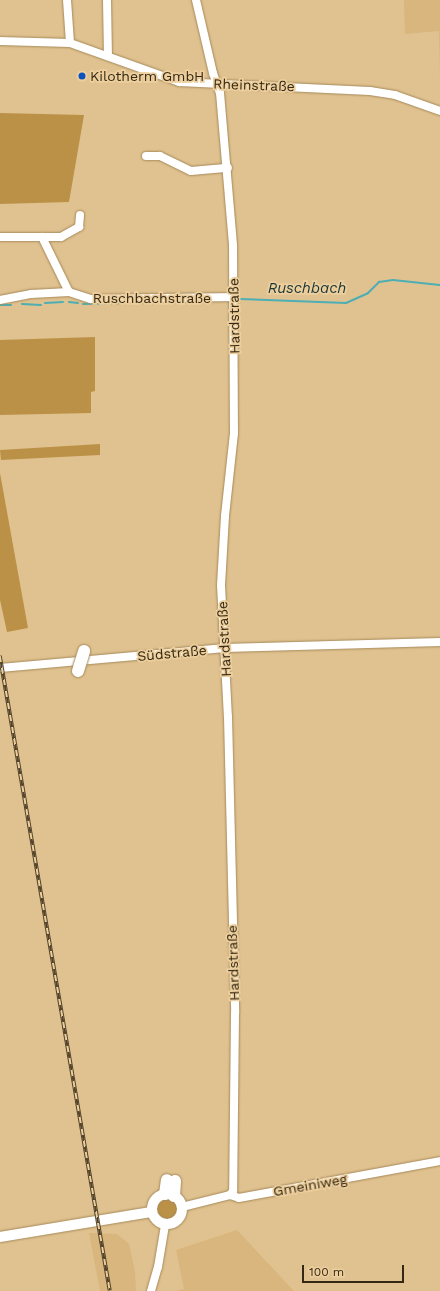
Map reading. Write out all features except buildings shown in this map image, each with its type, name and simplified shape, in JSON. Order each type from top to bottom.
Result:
[{"type":"main road","points":[[78,671],[84,651]]},
{"type":"main road","points":[[170,1195],[171,1180]]},
{"type":"street","points":[[67,0],[70,43]]},
{"type":"street","points":[[107,0],[108,56]]},
{"type":"street","name":"Hardstraße","points":[[196,0],[220,93],[228,168],[233,297],[234,433],[222,554],[235,1013],[233,1191],[230,1196]]},
{"type":"street","name":"Rheinstraße","points":[[0,41],[70,43],[179,82],[370,91],[395,95],[440,112]]},
{"type":"street","points":[[146,156],[160,156],[191,171],[228,168]]},
{"type":"street","points":[[0,237],[61,237],[79,227],[80,215]]},
{"type":"street","points":[[42,237],[69,292]]},
{"type":"street","name":"Ruschbachstraße","points":[[0,300],[31,294],[69,292],[91,299],[233,297]]},
{"type":"street","name":"Südstraße","points":[[0,668],[225,648],[440,642]]},
{"type":"street","name":"Gmeiniweg","points":[[182,1207],[230,1196],[239,1198],[440,1160]]},
{"type":"street","points":[[170,1195],[182,1207],[179,1219],[165,1225],[156,1220],[151,1212],[153,1202],[170,1195]]},
{"type":"street","points":[[0,1237],[151,1212]]},
{"type":"street","points":[[151,1291],[165,1225]]},
{"type":"shaded area","points":[[404,0],[440,0],[440,81],[439,31],[405,34]]},
{"type":"shaded area","points":[[0,113],[84,115],[69,202],[0,204]]},
{"type":"shaded area","points":[[95,337],[95,391],[91,392],[91,413],[0,415],[0,340]]},
{"type":"shaded area","points":[[100,444],[100,455],[1,460],[0,450]]},
{"type":"shaded area","points":[[0,473],[28,628],[7,632],[0,600]]},
{"type":"shaded area","points":[[163,1199],[171,1199],[177,1205],[177,1213],[171,1219],[163,1219],[157,1213],[157,1205]]},
{"type":"shaded area","points":[[237,1230],[294,1291],[174,1291],[184,1289],[176,1250]]},
{"type":"shaded area","points":[[89,1233],[117,1234],[129,1244],[135,1271],[136,1291],[100,1291]]},
{"type":"waterway","name":"Ruschbach","points":[[239,299],[346,303],[368,293],[379,282],[393,280],[440,285]]},
{"type":"waterway","points":[[45,303],[63,302]]},
{"type":"waterway","points":[[69,302],[78,303]]},
{"type":"waterway","name":"Ruschbach","points":[[83,304],[156,302]]},
{"type":"waterway","points":[[22,304],[41,305]]},
{"type":"waterway","points":[[0,305],[11,305]]},
{"type":"railway","points":[[0,656],[110,1291]]},
{"type":"place","name":"Kilotherm GmbH","points":[[82,76]]}]
